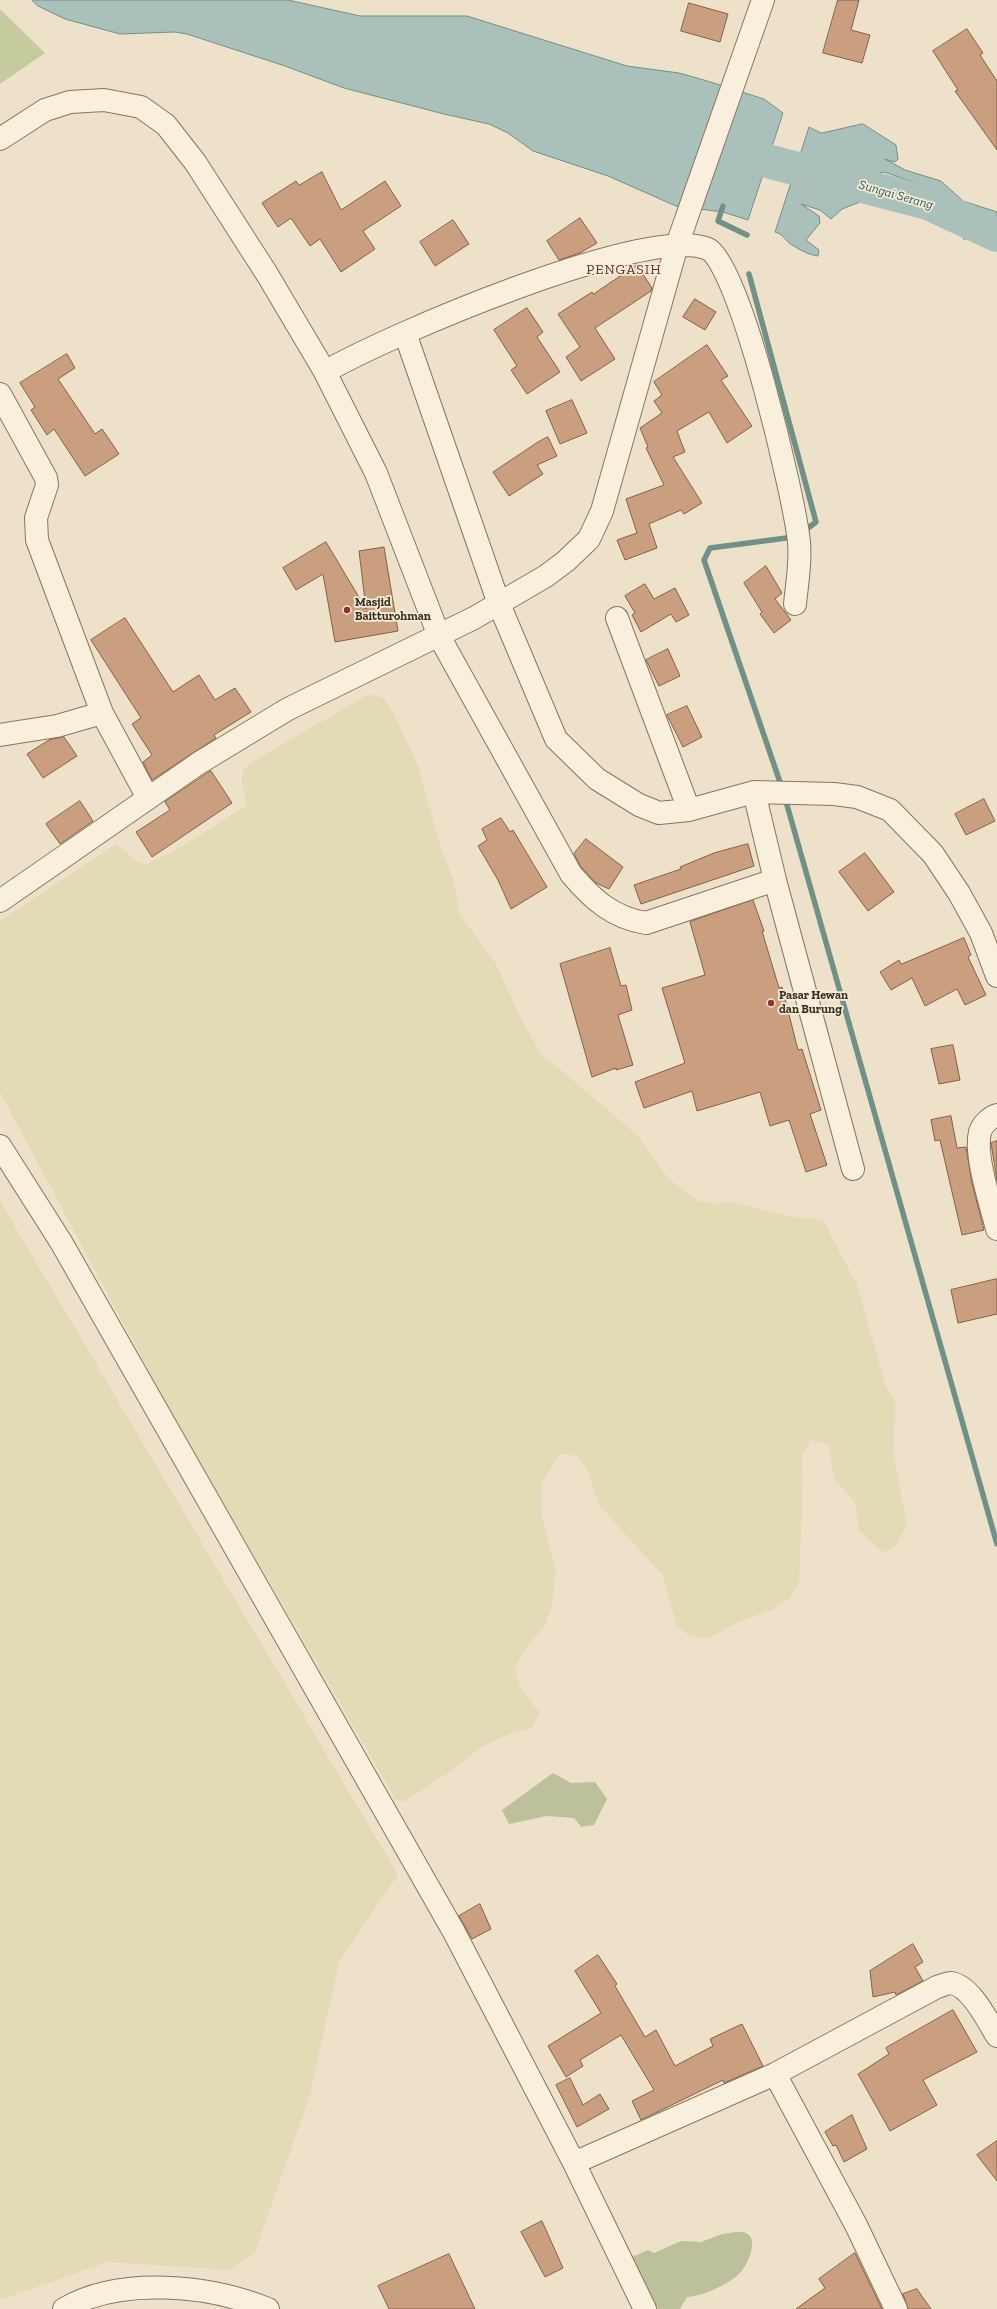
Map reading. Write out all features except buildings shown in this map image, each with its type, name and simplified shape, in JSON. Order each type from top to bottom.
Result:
[{"type":"street","points":[[0,900],[199,763],[288,709],[439,636],[499,604],[546,576],[566,561],[589,539],[602,511],[680,237],[762,0]]},
{"type":"street","points":[[0,139],[46,110],[70,102],[104,100],[141,108],[166,125],[195,162],[258,261],[325,372],[376,473],[439,636],[571,874],[589,896],[628,920],[646,923],[775,880]]},
{"type":"street","points":[[325,372],[468,305],[538,280],[680,237],[708,249],[722,265],[762,371],[794,510],[799,540],[800,558],[795,604]]},
{"type":"street","points":[[406,333],[499,604],[556,739],[597,779],[639,805],[659,813],[689,810],[754,792],[803,793],[858,797],[890,810],[932,854],[959,893],[981,932],[997,976]]},
{"type":"street","points":[[0,394],[46,478],[47,485],[36,518],[37,540],[102,713],[148,798]]},
{"type":"street","points":[[617,618],[689,810]]},
{"type":"street","points":[[0,735],[57,726],[102,713]]},
{"type":"street","points":[[754,792],[775,880],[853,1169]]},
{"type":"street","points":[[997,1115],[991,1117],[980,1130],[979,1152],[997,1229]]},
{"type":"street","points":[[0,1146],[61,1242],[454,1932],[574,2163],[645,2309]]},
{"type":"street","points":[[574,2163],[775,2074],[937,1987],[950,1983],[959,1985],[967,1991],[997,2036]]},
{"type":"street","points":[[775,2074],[856,2225],[896,2309]]},
{"type":"street","points":[[64,2309],[84,2299],[122,2290],[169,2286],[218,2295],[268,2309]]},
{"type":"shaded area","points":[[369,694],[383,698],[393,712],[418,766],[441,849],[454,881],[460,915],[495,962],[524,1025],[542,1054],[637,1135],[668,1178],[696,1200],[713,1204],[730,1201],[788,1216],[823,1220],[857,1285],[886,1387],[895,1402],[894,1457],[907,1525],[897,1544],[883,1553],[858,1529],[856,1504],[834,1478],[829,1445],[811,1440],[801,1455],[803,1475],[799,1585],[789,1599],[774,1609],[738,1622],[707,1639],[690,1636],[677,1627],[663,1576],[599,1505],[588,1471],[578,1456],[561,1454],[542,1482],[542,1518],[556,1569],[552,1607],[546,1624],[522,1653],[515,1668],[519,1686],[540,1713],[531,1728],[514,1732],[481,1747],[453,1770],[403,1802],[396,1800],[162,1396],[0,1092],[0,921],[116,844],[139,863],[147,864],[176,850],[246,806],[242,779],[243,771],[249,764]]},
{"type":"shaded area","points":[[0,1201],[398,1875],[339,1962],[310,2095],[255,2252],[230,2270],[108,2262],[0,2300]]},
{"type":"green space","points":[[0,9],[45,53],[0,84]]},
{"type":"green space","points":[[553,1773],[571,1783],[595,1782],[607,1799],[594,1825],[581,1827],[574,1818],[547,1816],[509,1824],[502,1810]]},
{"type":"green space","points":[[735,2232],[747,2233],[752,2240],[750,2257],[738,2275],[727,2283],[713,2290],[687,2297],[680,2309],[658,2309],[632,2257],[648,2250],[654,2253],[681,2241],[701,2242],[722,2234]]},
{"type":"water","points":[[32,0],[288,0],[360,16],[467,16],[627,66],[679,73],[704,80],[764,99],[783,113],[748,220],[723,212],[676,206],[608,176],[533,151],[508,133],[489,124],[344,88],[285,66],[187,34],[175,32],[120,34],[65,19],[38,6]]},
{"type":"water","points":[[863,124],[896,145],[898,159],[895,162],[885,159],[905,170],[941,181],[963,201],[997,212],[997,234],[990,239],[963,239],[983,223],[973,214],[951,210],[944,206],[945,200],[942,194],[931,188],[884,172],[870,175],[871,179],[860,202],[842,209],[831,219],[820,210],[801,204],[819,216],[820,223],[806,240],[819,250],[818,256],[798,249],[780,234],[775,232],[809,127],[821,133]]},
{"type":"waterway","name":"Sungai Serang","points":[[721,149],[928,203],[997,235]]},
{"type":"waterway","points":[[723,206],[718,221],[747,235]]},
{"type":"waterway","points":[[749,274],[816,522],[803,532]]},
{"type":"waterway","points":[[782,788],[704,560],[710,548],[794,537]]},
{"type":"waterway","points":[[785,798],[997,1544]]},
{"type":"place","name":"Masjid Baitturohman","points":[[347,610]]},
{"type":"place","name":"Pasar Hewan dan Burung","points":[[771,1003]]},
{"type":"district","name":"PENGASIH","points":[[624,270]]}]
